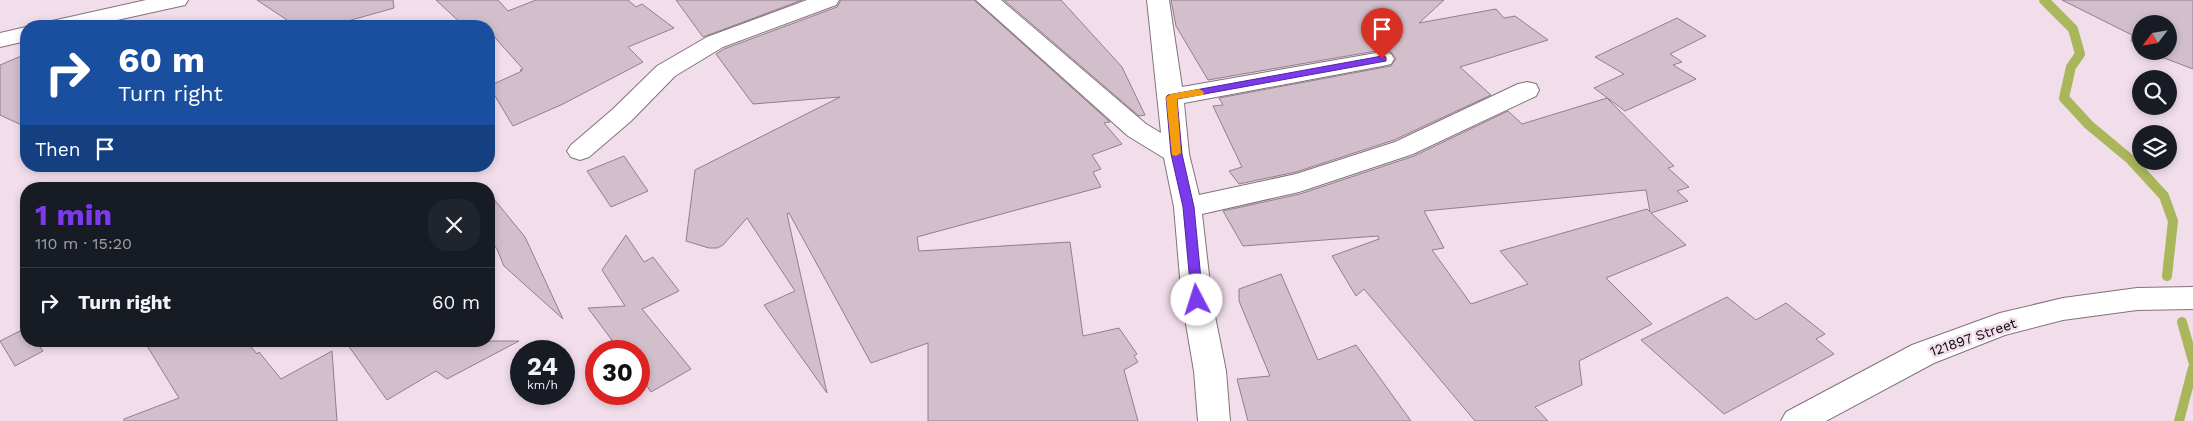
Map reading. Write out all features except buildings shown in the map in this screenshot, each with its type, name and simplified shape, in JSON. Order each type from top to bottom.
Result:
[{"type":"street","points":[[87,20],[177,0]]},
{"type":"street","points":[[580,151],[622,115],[666,71],[715,42],[828,0]]},
{"type":"street","points":[[987,0],[1137,130],[1176,154]]},
{"type":"street","points":[[1158,0],[1171,97],[1176,154],[1188,207],[1197,300],[1210,371],[1214,421]]},
{"type":"street","points":[[0,40],[20,35]]},
{"type":"street","points":[[1171,97],[1382,59]]},
{"type":"street","points":[[1188,207],[1299,183],[1404,148],[1526,90]]},
{"type":"street","name":"121897 Street","points":[[1797,421],[1923,354],[2000,325],[2063,309],[2136,299],[2193,298]]},
{"type":"waterway","points":[[2044,0],[2073,29],[2080,54],[2071,67],[2064,98],[2089,125],[2131,160],[2164,196],[2173,221],[2167,276]]},
{"type":"waterway","points":[[2182,322],[2193,361]]},
{"type":"waterway","points":[[2179,421],[2193,368]]},
{"type":"slow traffic","points":[[1176,153],[1171,97],[1199,92]]},
{"type":"route","points":[[1197,300],[1188,207],[1176,154],[1171,97],[1382,59]]}]
